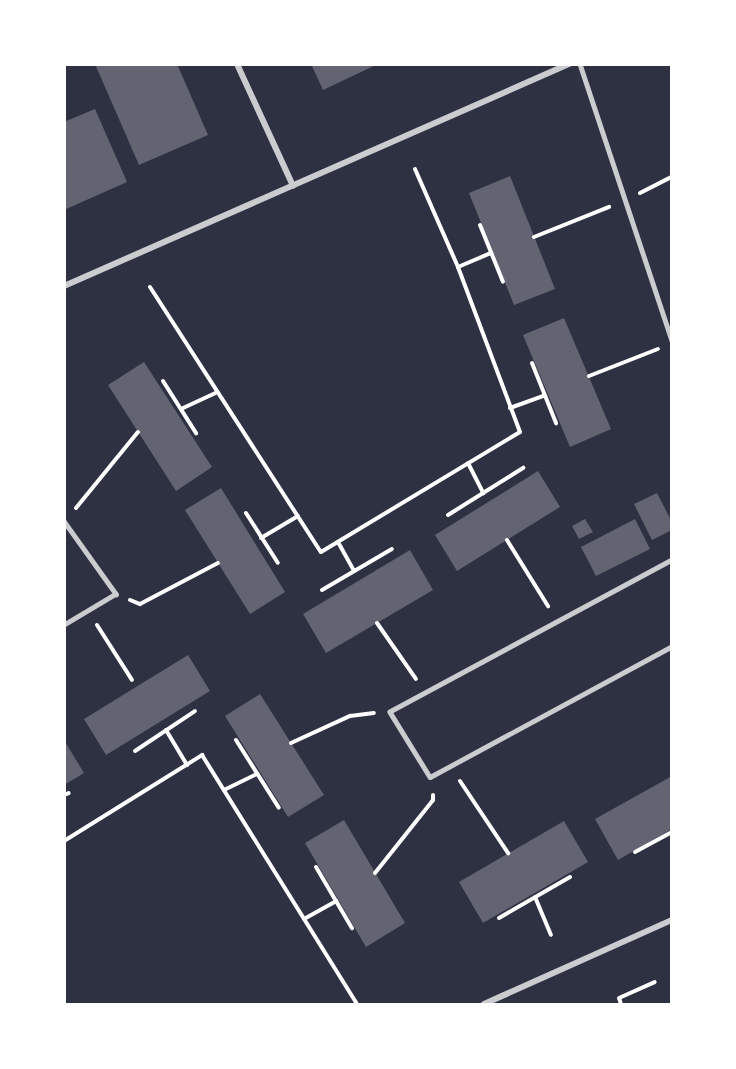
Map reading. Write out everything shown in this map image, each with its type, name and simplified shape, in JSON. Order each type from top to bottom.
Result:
[{"type":"street","points":[[237,64],[293,186]]},
{"type":"street","points":[[64,286],[569,64]]},
{"type":"street","points":[[484,1005],[672,920]]},
{"type":"lane","points":[[579,64],[627,199],[672,340]]},
{"type":"lane","points":[[64,625],[116,594],[65,521]]},
{"type":"lane","points":[[672,560],[390,711],[430,777],[672,646]]},
{"type":"path","points":[[150,286],[216,392],[321,552],[520,432],[458,267],[415,169]]},
{"type":"path","points":[[534,237],[627,199],[672,177]]},
{"type":"path","points":[[480,225],[503,282]]},
{"type":"path","points":[[458,267],[491,253]]},
{"type":"path","points":[[589,376],[661,348]]},
{"type":"path","points":[[532,363],[556,423]]},
{"type":"path","points":[[163,381],[196,433]]},
{"type":"path","points":[[181,409],[216,392]]},
{"type":"path","points":[[510,408],[545,395]]},
{"type":"path","points":[[65,521],[138,432]]},
{"type":"path","points":[[468,463],[483,493]]},
{"type":"path","points":[[448,515],[523,468]]},
{"type":"path","points":[[246,513],[278,563]]},
{"type":"path","points":[[261,538],[298,516]]},
{"type":"path","points":[[507,540],[558,621]]},
{"type":"path","points":[[338,542],[354,571]]},
{"type":"path","points":[[322,590],[392,549]]},
{"type":"path","points":[[116,594],[140,604],[218,563]]},
{"type":"path","points":[[87,611],[132,680]]},
{"type":"path","points":[[377,623],[425,692]]},
{"type":"path","points":[[135,751],[195,711]]},
{"type":"path","points":[[291,743],[350,716],[390,711]]},
{"type":"path","points":[[166,730],[187,765]]},
{"type":"path","points":[[236,740],[279,808]]},
{"type":"path","points":[[64,841],[202,755],[357,1005]]},
{"type":"path","points":[[450,766],[508,854]]},
{"type":"path","points":[[224,790],[257,774]]},
{"type":"path","points":[[375,873],[434,800],[430,777]]},
{"type":"path","points":[[635,852],[671,833]]},
{"type":"path","points":[[316,867],[352,928]]},
{"type":"path","points":[[499,918],[570,877]]},
{"type":"path","points":[[535,897],[551,935]]},
{"type":"path","points":[[304,919],[336,901]]},
{"type":"path","points":[[621,1005],[619,999],[655,982]]},
{"type":"building","points":[[95,64],[177,64],[208,135],[139,165]]},
{"type":"building","points":[[311,64],[378,64],[323,90]]},
{"type":"building","points":[[95,109],[127,182],[64,210],[64,122]]},
{"type":"building","points":[[510,176],[555,289],[514,305],[469,193]]},
{"type":"building","points":[[564,318],[611,429],[570,447],[523,335]]},
{"type":"building","points":[[144,362],[212,467],[176,491],[108,385]]},
{"type":"building","points":[[538,471],[560,507],[457,571],[435,535]]},
{"type":"building","points":[[221,488],[285,592],[250,614],[185,510]]},
{"type":"building","points":[[657,493],[672,522],[672,530],[652,540],[634,504]]},
{"type":"building","points":[[585,519],[593,532],[579,539],[572,526]]},
{"type":"building","points":[[635,519],[650,549],[596,576],[581,547]]},
{"type":"building","points":[[410,550],[433,590],[326,653],[303,614]]},
{"type":"building","points":[[188,655],[210,691],[106,755],[84,719]]},
{"type":"building","points":[[260,694],[324,795],[288,817],[225,716]]},
{"type":"building","points":[[64,740],[84,773],[64,785]]},
{"type":"building","points":[[672,776],[672,829],[618,860],[595,819]]},
{"type":"building","points":[[344,820],[405,923],[366,947],[305,843]]},
{"type":"building","points":[[564,821],[588,862],[483,923],[459,882]]}]
